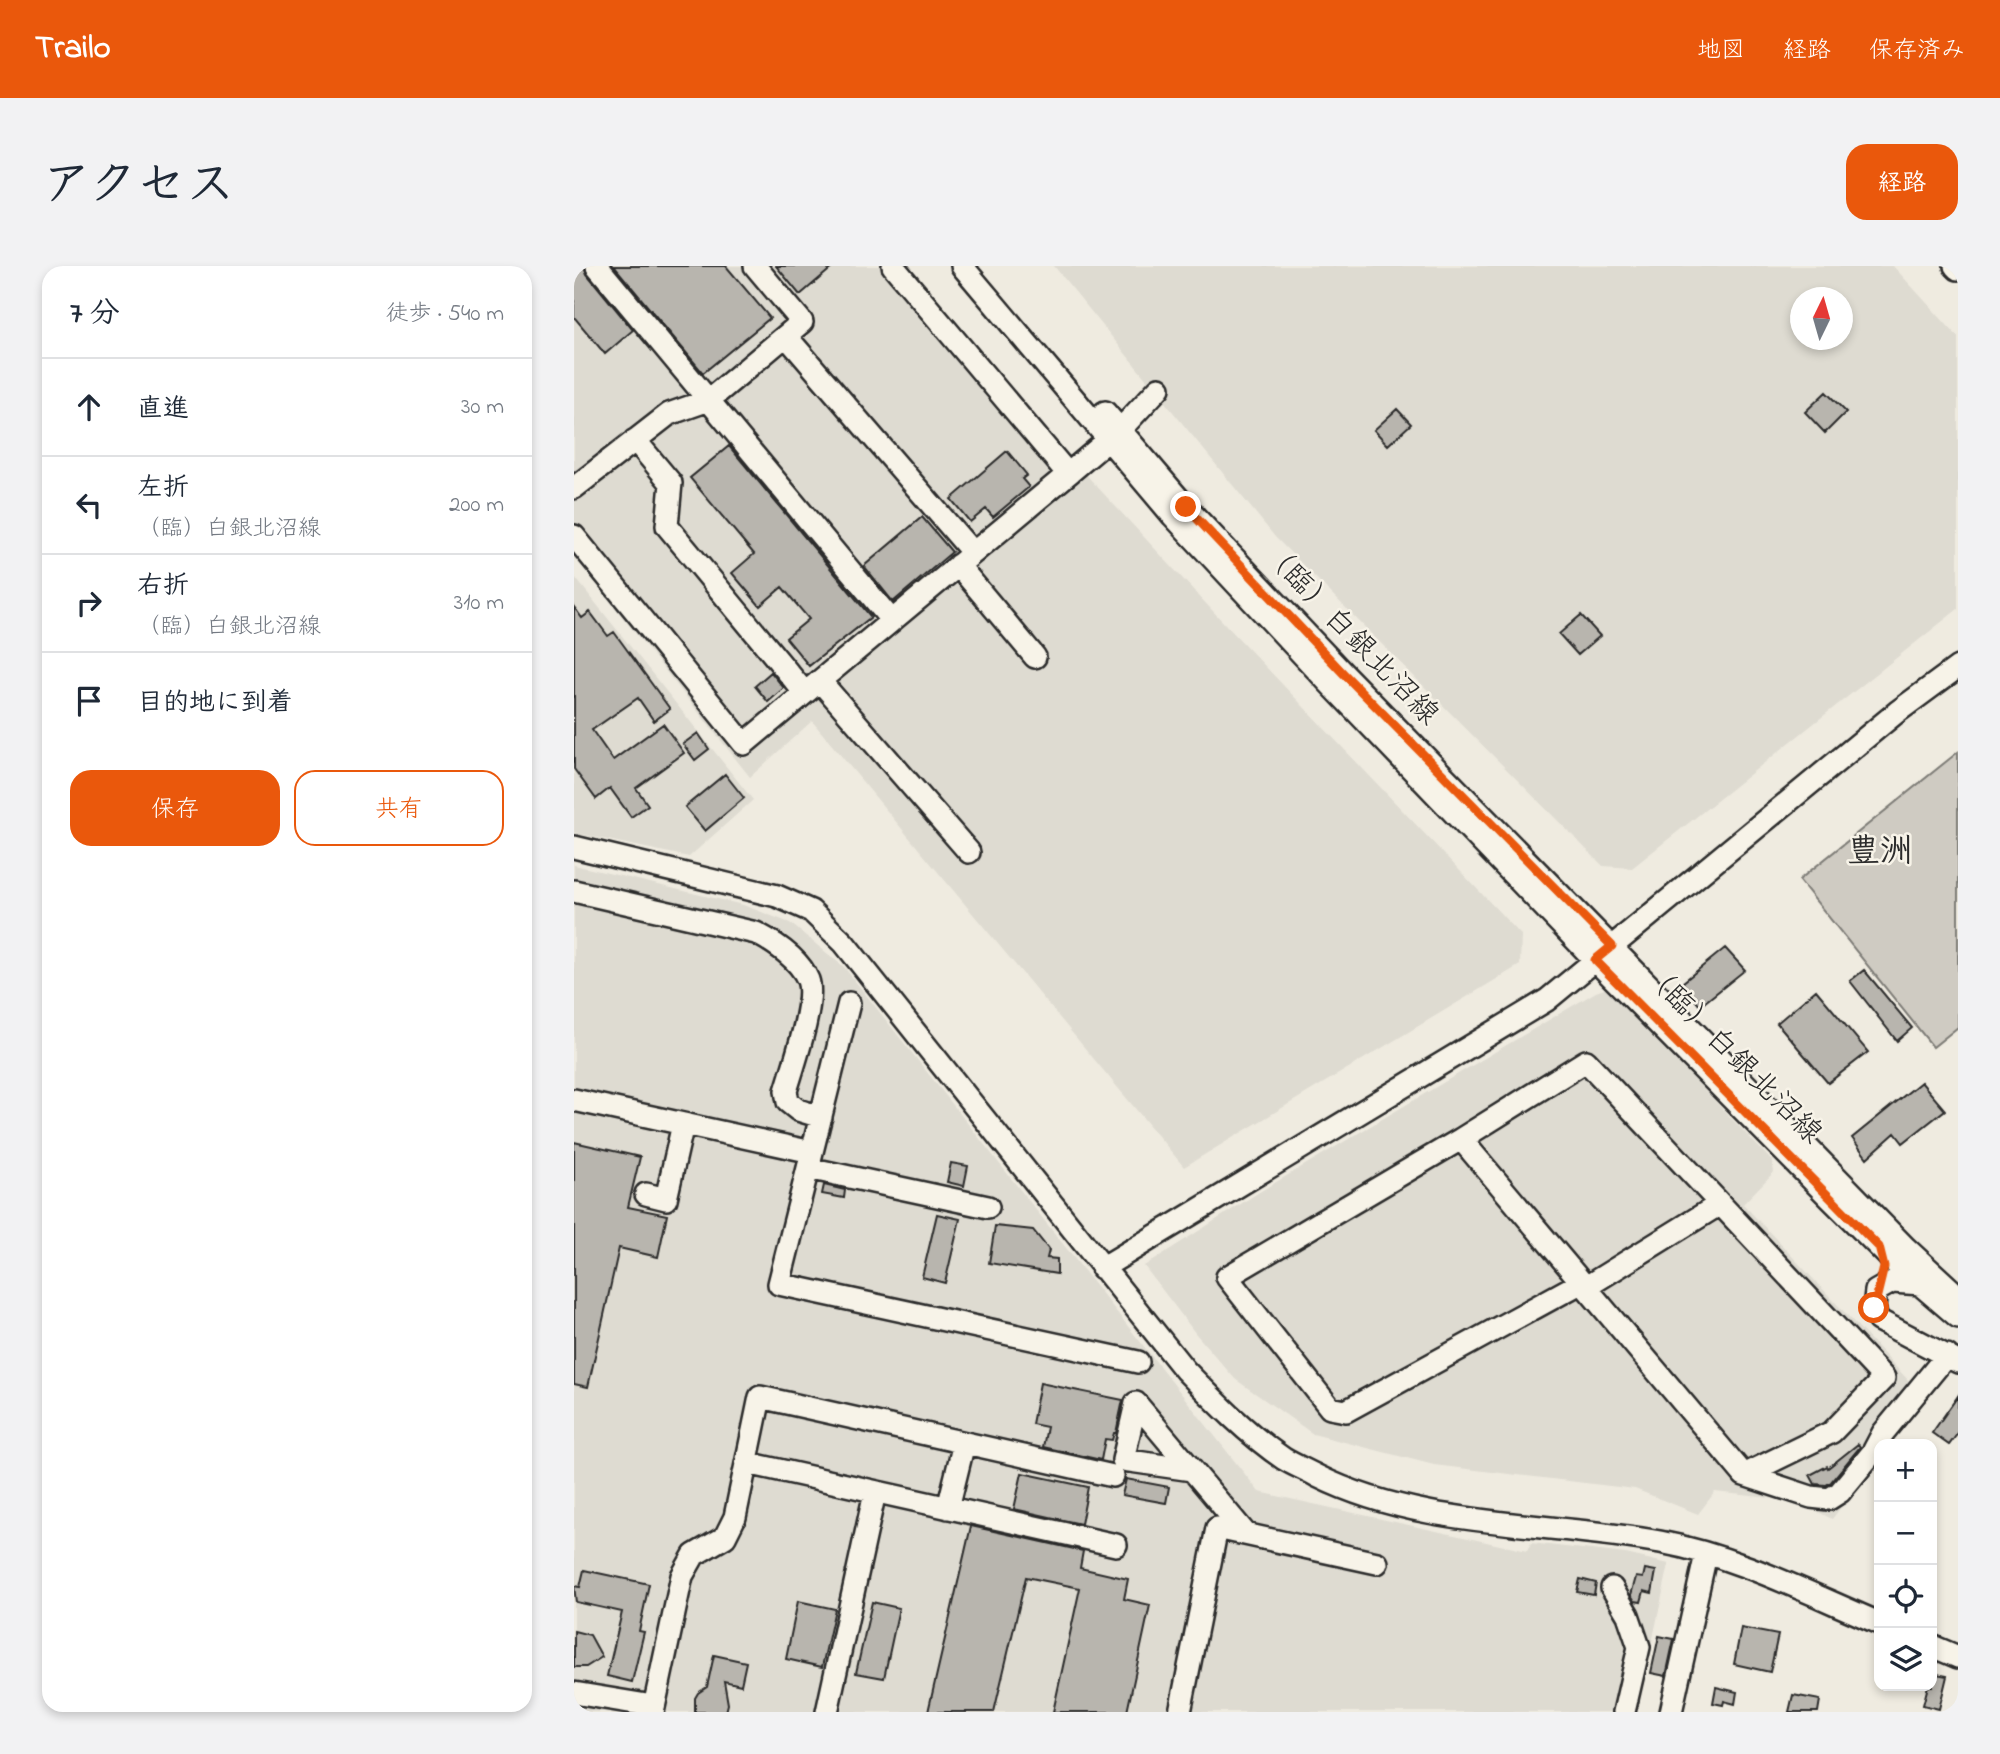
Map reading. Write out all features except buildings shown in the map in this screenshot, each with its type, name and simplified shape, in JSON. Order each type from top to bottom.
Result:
[{"type":"street","points":[[597,266],[892,621]]},
{"type":"street","points":[[574,488],[669,414],[709,400],[802,323],[755,266]]},
{"type":"street","points":[[893,266],[1068,474]]},
{"type":"street","name":"（臨）白銀北沼線","points":[[962,266],[1115,435],[1343,673],[1841,1183],[1955,1288]]},
{"type":"street","name":"（臨）白銀北沼線","points":[[981,266],[1115,435],[1174,516],[1283,634],[1595,960],[1879,1247],[1958,1317]]},
{"type":"street","points":[[786,336],[966,559],[1035,657]]},
{"type":"street","points":[[574,536],[744,744],[1115,435],[1159,388]]},
{"type":"street","points":[[635,440],[671,483],[667,526],[812,687],[969,852]]},
{"type":"street","points":[[1102,1268],[1547,1000],[1897,712],[1958,667]]},
{"type":"street","points":[[574,847],[777,896],[811,911],[844,943],[1185,1370],[1232,1418],[1285,1460],[1338,1486],[1392,1505],[1451,1517],[1660,1542],[1706,1554],[1768,1576],[1874,1621]]},
{"type":"street","points":[[574,891],[757,933],[797,964],[808,981],[810,1003],[786,1091],[788,1102],[798,1110],[821,1117]]},
{"type":"street","points":[[849,1003],[779,1284],[1138,1362]]},
{"type":"street","points":[[1720,1204],[1584,1285],[1346,1411],[1330,1408],[1227,1277],[1461,1139],[1586,1061],[1884,1378],[1832,1432],[1744,1475]]},
{"type":"street","points":[[574,1100],[683,1124],[988,1207]]},
{"type":"street","points":[[646,1194],[666,1199],[683,1124]]},
{"type":"street","points":[[1461,1139],[1744,1475],[1811,1497],[1829,1499],[1840,1492],[1873,1452],[1884,1433],[1953,1358],[1878,1320],[1874,1308],[1884,1267],[1879,1247]]},
{"type":"street","points":[[1876,1292],[1892,1282],[1922,1284]]},
{"type":"street","points":[[574,1693],[653,1709],[682,1576],[694,1555],[725,1537],[735,1517],[760,1397],[1113,1476]]},
{"type":"street","points":[[948,1508],[964,1443]]},
{"type":"street","points":[[747,1464],[1116,1545]]},
{"type":"street","points":[[1192,1470],[1246,1534]]},
{"type":"street","points":[[827,1712],[874,1492]]},
{"type":"street","points":[[1180,1712],[1217,1528],[1377,1563]]},
{"type":"street","points":[[1671,1712],[1706,1554]]},
{"type":"street","points":[[1612,1588],[1628,1615],[1639,1647],[1624,1712]]},
{"type":"street","points":[[1937,1648],[1958,1657]]},
{"type":"shaded area","points":[[574,266],[909,266],[1090,479],[1521,935],[1520,965],[1184,1167],[812,721],[750,777],[574,556]]},
{"type":"shaded area","points":[[1054,266],[1893,266],[1958,337],[1958,609],[1632,868],[1603,866],[1275,537]]},
{"type":"shaded area","points":[[574,576],[753,800],[689,857],[574,833]]},
{"type":"shaded area","points":[[1958,752],[1958,1027],[1933,1047],[1799,880]]},
{"type":"shaded area","points":[[574,865],[743,905],[790,923],[844,967],[1259,1492],[1527,1551],[1531,1543],[1626,1554],[1669,1564],[1637,1712],[574,1712]]},
{"type":"shaded area","points":[[1607,988],[1772,1161],[1774,1172],[1743,1204],[1924,1397],[1892,1439],[1874,1439],[1874,1463],[1832,1519],[1797,1501],[1715,1492],[1698,1514],[1635,1489],[1434,1465],[1313,1434],[1235,1379],[1196,1334],[1144,1266],[1261,1191],[1596,992]]},
{"type":"district","name":"豊洲","points":[[1880,853]]},
{"type":"route","points":[[1186,507],[1343,673],[1612,946],[1595,960],[1879,1247],[1884,1267],[1874,1308]]}]
